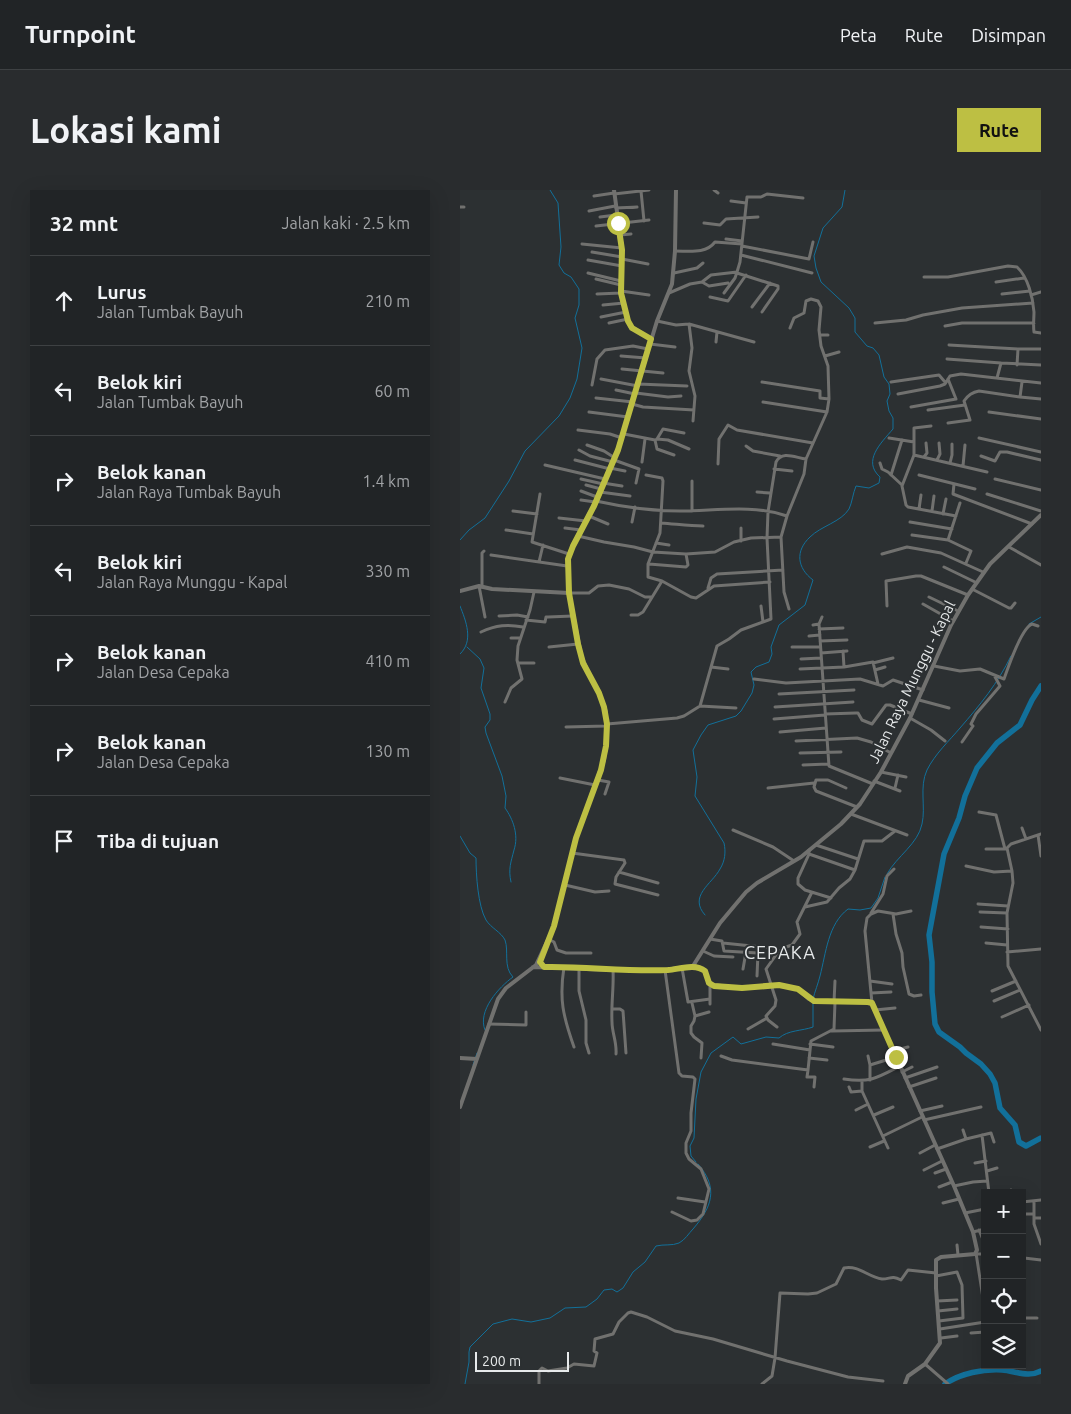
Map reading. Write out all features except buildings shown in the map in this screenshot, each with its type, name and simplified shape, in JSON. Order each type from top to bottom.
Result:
[{"type":"street","points":[[594,196],[614,192],[649,190]]},
{"type":"street","points":[[460,1106],[488,1024],[501,993],[539,960],[554,926],[579,826],[598,780],[606,746],[607,725],[603,701],[583,663],[578,644],[569,593],[567,566],[569,554],[614,460],[623,436],[656,321],[669,292],[674,273],[676,251],[676,190]]},
{"type":"street","points":[[714,190],[718,193]]},
{"type":"street","points":[[641,191],[644,221]]},
{"type":"street","points":[[614,192],[622,248],[621,292],[628,319],[632,328],[650,341],[675,347]]},
{"type":"street","points":[[724,293],[737,273],[741,255],[747,197],[761,197],[767,192],[803,198]]},
{"type":"street","points":[[731,201],[746,203]]},
{"type":"street","points":[[589,210],[637,207]]},
{"type":"street","points":[[600,217],[616,215]]},
{"type":"street","points":[[704,223],[720,225],[726,219],[758,217]]},
{"type":"street","points":[[596,226],[649,220]]},
{"type":"street","points":[[743,229],[750,229]]},
{"type":"street","points":[[620,235],[631,234]]},
{"type":"street","points":[[726,239],[809,259],[813,242]]},
{"type":"street","points":[[676,251],[699,252],[712,248],[715,242],[742,243]]},
{"type":"street","points":[[582,244],[622,248]]},
{"type":"street","points":[[592,252],[648,264]]},
{"type":"street","points":[[741,255],[812,273]]},
{"type":"street","points":[[588,260],[622,266]]},
{"type":"street","points":[[674,273],[697,268],[704,263]]},
{"type":"street","points":[[924,277],[948,277],[1013,266],[1020,269],[1031,293],[1034,332],[1041,333]]},
{"type":"street","points":[[588,273],[621,283]]},
{"type":"street","points":[[669,292],[690,284],[702,282],[711,275],[737,273],[779,287],[762,312]]},
{"type":"street","points":[[710,297],[727,302],[746,275]]},
{"type":"street","points":[[996,282],[1024,278]]},
{"type":"street","points":[[596,279],[621,283]]},
{"type":"street","points":[[702,282],[709,286],[728,283]]},
{"type":"street","points":[[752,307],[770,283]]},
{"type":"street","points":[[597,294],[621,292],[649,294]]},
{"type":"street","points":[[1002,294],[1041,292]]},
{"type":"street","points":[[789,609],[784,592],[782,537],[787,516],[804,474],[806,458],[827,412],[828,366],[821,346],[821,305],[815,300],[810,299],[806,301],[804,313],[794,318],[790,328]]},
{"type":"street","points":[[604,305],[624,303]]},
{"type":"street","points":[[875,323],[906,320],[962,308],[1033,303]]},
{"type":"street","points":[[601,317],[626,312]]},
{"type":"street","points":[[609,324],[628,319]]},
{"type":"street","points":[[656,321],[676,326],[689,324],[754,342]]},
{"type":"street","points":[[945,326],[962,323],[1034,323]]},
{"type":"street","points":[[689,324],[692,348],[689,371],[690,382],[694,391],[693,421]]},
{"type":"street","points":[[716,342],[717,332]]},
{"type":"street","points":[[820,335],[828,335]]},
{"type":"street","points":[[949,345],[1041,349]]},
{"type":"street","points":[[592,385],[597,359],[605,350],[633,346],[648,349]]},
{"type":"street","points":[[1017,365],[1018,349]]},
{"type":"street","points":[[825,356],[839,352]]},
{"type":"street","points":[[621,356],[646,358]]},
{"type":"street","points":[[947,359],[1017,365],[1041,365]]},
{"type":"street","points":[[997,378],[1001,363]]},
{"type":"street","points":[[622,368],[663,373]]},
{"type":"street","points":[[898,394],[940,386],[952,375],[960,374],[1041,383]]},
{"type":"street","points":[[891,382],[939,375],[945,383]]},
{"type":"street","points":[[911,407],[955,399],[956,397],[948,378]]},
{"type":"street","points":[[601,379],[638,385],[687,386]]},
{"type":"street","points":[[762,382],[820,391],[820,398],[828,399]]},
{"type":"street","points":[[1020,397],[1022,382]]},
{"type":"street","points":[[616,390],[668,397],[682,396]]},
{"type":"street","points":[[948,423],[969,422],[964,401],[968,396],[979,391],[1041,399]]},
{"type":"street","points":[[596,398],[633,403],[643,407],[694,410]]},
{"type":"street","points":[[763,402],[827,412]]},
{"type":"street","points":[[928,410],[965,405]]},
{"type":"street","points":[[590,412],[629,418]]},
{"type":"street","points":[[989,412],[1041,419]]},
{"type":"street","points":[[718,464],[719,439],[728,425],[737,430],[813,443]]},
{"type":"street","points":[[931,426],[914,428],[914,455],[902,486],[906,505],[956,516]]},
{"type":"street","points":[[674,455],[656,449],[656,440],[663,429],[684,433]]},
{"type":"street","points":[[578,430],[645,439],[668,440],[688,449]]},
{"type":"street","points":[[889,438],[914,442]]},
{"type":"street","points":[[979,438],[1041,452]]},
{"type":"street","points":[[642,462],[645,439]]},
{"type":"street","points":[[891,475],[902,440]]},
{"type":"street","points":[[924,457],[927,452],[926,443]]},
{"type":"street","points":[[937,460],[940,454],[940,443]]},
{"type":"street","points":[[587,444],[604,451],[614,460]]},
{"type":"street","points":[[950,463],[952,444]]},
{"type":"street","points":[[746,446],[753,451],[806,458]]},
{"type":"street","points":[[964,466],[965,446]]},
{"type":"street","points":[[578,450],[590,456],[614,460],[639,469],[636,483]]},
{"type":"street","points":[[981,456],[995,461],[1000,452],[1007,452],[1041,460]]},
{"type":"street","points":[[914,455],[988,472]]},
{"type":"street","points":[[700,706],[717,646],[741,630],[770,620],[772,616],[768,512],[774,469],[780,456]]},
{"type":"street","points":[[575,460],[624,471]]},
{"type":"street","points":[[880,463],[882,469],[902,486]]},
{"type":"street","points":[[545,465],[599,491]]},
{"type":"street","points":[[774,469],[792,471]]},
{"type":"street","points":[[646,475],[662,478],[663,480],[660,532],[648,564],[648,577],[662,581],[691,597],[699,597],[708,588],[714,586],[770,582]]},
{"type":"street","points":[[919,475],[975,489]]},
{"type":"street","points":[[581,479],[616,505],[692,510],[735,508],[787,516]]},
{"type":"street","points":[[995,479],[1041,490]]},
{"type":"street","points":[[692,481],[692,510]]},
{"type":"street","points":[[954,484],[952,494],[1033,524]]},
{"type":"street","points":[[586,485],[599,491]]},
{"type":"street","points":[[581,500],[599,491],[622,486]]},
{"type":"street","points":[[581,491],[599,491],[630,496]]},
{"type":"street","points":[[757,492],[770,493]]},
{"type":"street","points":[[540,494],[532,542],[569,554]]},
{"type":"street","points":[[987,494],[1041,511]]},
{"type":"street","points":[[919,509],[920,495]]},
{"type":"street","points":[[932,511],[934,496]]},
{"type":"street","points":[[943,514],[946,499]]},
{"type":"street","points":[[948,540],[960,503]]},
{"type":"street","points":[[632,522],[635,507]]},
{"type":"street","points":[[513,511],[537,514]]},
{"type":"street","name":"Jalan Raya Munggu - Kapal","points":[[693,966],[730,910],[746,892],[771,874],[809,852],[857,807],[881,772],[911,716],[953,621],[976,582],[983,572],[1041,515]]},
{"type":"street","points":[[559,518],[587,518],[608,524]]},
{"type":"street","points":[[1036,520],[1041,523]]},
{"type":"street","points":[[910,522],[952,529]]},
{"type":"street","points":[[661,523],[703,526]]},
{"type":"street","points":[[565,528],[580,530]]},
{"type":"street","points":[[741,528],[742,541]]},
{"type":"street","points":[[506,530],[534,534]]},
{"type":"street","points":[[912,535],[948,540],[971,551],[966,563]]},
{"type":"street","points":[[578,536],[653,552],[686,554],[715,552],[751,538],[782,537]]},
{"type":"street","points":[[656,543],[669,545]]},
{"type":"street","points":[[539,562],[543,545]]},
{"type":"street","points":[[882,554],[907,547],[941,553],[983,572]]},
{"type":"street","points":[[1009,547],[1041,565]]},
{"type":"street","points":[[484,551],[482,553],[481,587],[484,617]]},
{"type":"street","points":[[648,564],[686,567],[688,566],[686,554]]},
{"type":"street","points":[[492,555],[567,566]]},
{"type":"street","points":[[944,567],[976,582]]},
{"type":"street","points":[[708,588],[711,578],[716,574],[783,570]]},
{"type":"street","points":[[887,606],[886,581],[916,576],[921,576],[968,595]]},
{"type":"street","points":[[631,615],[638,615],[643,612],[662,581]]},
{"type":"street","points":[[460,591],[481,587],[492,590],[589,593],[598,586],[609,585],[628,589],[646,597],[652,597]]},
{"type":"street","points":[[972,589],[1009,608],[1015,602]]},
{"type":"street","points":[[505,702],[512,688],[522,679],[517,660],[520,638],[534,592]]},
{"type":"street","points":[[929,597],[958,612]]},
{"type":"street","points":[[923,604],[953,621]]},
{"type":"street","points":[[761,606],[763,622]]},
{"type":"street","points":[[499,616],[517,615],[545,622],[546,617],[573,616]]},
{"type":"street","points":[[822,617],[819,629],[829,765]]},
{"type":"street","points":[[481,632],[510,624],[523,627]]},
{"type":"street","points":[[813,625],[819,624]]},
{"type":"street","points":[[934,666],[960,671],[980,669],[997,679],[1005,679],[1012,654],[1027,626],[1032,624],[1038,626]]},
{"type":"street","points":[[819,629],[843,628]]},
{"type":"street","points":[[809,636],[820,635]]},
{"type":"street","points":[[511,638],[520,638]]},
{"type":"street","points":[[820,641],[847,640]]},
{"type":"street","points":[[549,647],[578,644]]},
{"type":"street","points":[[792,647],[820,647]]},
{"type":"street","points":[[801,659],[845,651],[844,667]]},
{"type":"street","points":[[800,669],[844,667],[893,658]]},
{"type":"street","points":[[518,663],[534,663]]},
{"type":"street","points":[[873,663],[878,684]]},
{"type":"street","points":[[711,667],[728,669]]},
{"type":"street","points":[[875,670],[885,667]]},
{"type":"street","points":[[754,679],[786,682],[860,679],[884,686],[893,680],[923,690]]},
{"type":"street","points":[[962,742],[974,726],[971,724],[976,714],[1000,686],[997,679]]},
{"type":"street","points":[[779,694],[854,690]]},
{"type":"street","points":[[919,700],[948,708]]},
{"type":"street","points":[[775,707],[853,702]]},
{"type":"street","points":[[774,720],[858,713],[862,720],[871,724],[886,705],[890,704],[911,716],[945,741]]},
{"type":"street","points":[[566,728],[677,718],[700,706],[736,708]]},
{"type":"street","points":[[780,732],[826,728]]},
{"type":"street","points":[[796,741],[863,739],[891,753]]},
{"type":"street","points":[[800,753],[842,752]]},
{"type":"street","points":[[803,765],[829,765],[900,791]]},
{"type":"street","points":[[881,772],[906,777]]},
{"type":"street","points":[[895,788],[898,775]]},
{"type":"street","points":[[560,778],[596,785]]},
{"type":"street","points":[[598,780],[609,782],[605,794]]},
{"type":"street","points":[[768,788],[814,783],[818,780],[828,780],[846,788]]},
{"type":"street","points":[[814,783],[815,791],[857,807]]},
{"type":"street","points":[[979,812],[996,815],[1006,849],[1012,871],[1007,913],[1008,966],[1041,1030]]},
{"type":"street","points":[[851,814],[907,835]]},
{"type":"street","points":[[1022,828],[1026,839]]},
{"type":"street","points":[[733,830],[773,847],[794,861]]},
{"type":"street","points":[[805,907],[826,902],[850,879],[864,841],[882,841],[895,831]]},
{"type":"street","points":[[986,849],[1006,849],[1011,844],[1039,834],[1041,856]]},
{"type":"street","points":[[816,845],[858,859]]},
{"type":"street","points":[[831,898],[801,888],[798,884],[798,878],[809,852],[854,870]]},
{"type":"street","points":[[572,853],[624,860],[625,863],[615,881],[616,885],[658,895]]},
{"type":"street","points":[[966,866],[994,872],[1012,871]]},
{"type":"street","points":[[894,869],[887,876],[884,894],[867,918],[866,931],[872,1003],[973,1232],[981,1270]]},
{"type":"street","points":[[619,872],[658,884]]},
{"type":"street","points":[[565,885],[595,892],[609,891]]},
{"type":"street","points":[[767,1018],[766,1014],[776,1004],[775,994],[766,969],[781,950],[792,945],[800,934],[797,922],[812,892]]},
{"type":"street","points":[[978,904],[1008,906]]},
{"type":"street","points":[[871,914],[882,911],[893,914],[911,911]]},
{"type":"street","points":[[980,912],[1007,913]]},
{"type":"street","points":[[893,914],[909,994],[914,996],[921,995]]},
{"type":"street","points":[[981,927],[1008,929]]},
{"type":"street","points":[[548,939],[554,942],[560,952],[592,953]]},
{"type":"street","points":[[710,939],[722,941],[723,943],[771,948]]},
{"type":"street","points":[[723,943],[722,949],[724,951],[759,954],[757,976]]},
{"type":"street","points":[[986,943],[1007,945]]},
{"type":"street","points":[[1007,952],[1041,949]]},
{"type":"street","points":[[703,951],[716,956],[733,957]]},
{"type":"street","points":[[744,969],[746,952]]},
{"type":"street","points":[[539,960],[540,964],[544,967]]},
{"type":"street","points":[[533,967],[665,970],[693,966],[705,971],[710,984],[710,1004]]},
{"type":"street","points":[[564,967],[561,996],[564,1016],[574,1047]]},
{"type":"street","points":[[579,968],[579,991],[586,1020],[586,1043],[589,1053]]},
{"type":"street","points":[[682,968],[688,1002],[710,1000]]},
{"type":"street","points":[[613,970],[612,1025],[617,1046],[616,1054]]},
{"type":"street","points":[[665,970],[679,1073],[682,1076],[695,1079],[691,1131],[686,1143],[686,1153],[691,1161],[699,1166],[709,1190],[703,1214],[696,1221],[691,1221],[672,1212]]},
{"type":"street","points":[[814,1087],[815,1077],[807,1077],[810,1044],[814,1039],[835,1027],[835,981]]},
{"type":"street","points":[[870,981],[892,984]]},
{"type":"street","points":[[992,991],[1016,981]]},
{"type":"street","points":[[710,984],[739,988],[772,985],[798,989],[812,1000],[872,1003]]},
{"type":"street","points":[[994,1001],[1020,990]]},
{"type":"street","points":[[871,993],[891,992]]},
{"type":"street","points":[[692,1002],[695,1016],[691,1029],[693,1036],[702,1044],[701,1058]]},
{"type":"street","points":[[1002,1017],[1029,1005]]},
{"type":"street","points":[[875,1010],[895,1008]]},
{"type":"street","points":[[612,1010],[620,1009],[623,1011],[626,1053]]},
{"type":"street","points":[[488,1024],[526,1025],[526,1012]]},
{"type":"street","points":[[695,1016],[709,1012]]},
{"type":"street","points":[[767,1018],[777,1027]]},
{"type":"street","points":[[748,1028],[767,1018]]},
{"type":"street","points":[[831,1031],[884,1030]]},
{"type":"street","points":[[773,1044],[810,1050]]},
{"type":"street","points":[[810,1044],[833,1047]]},
{"type":"street","points":[[893,1052],[908,1047]]},
{"type":"street","points":[[721,1056],[732,1060],[808,1070]]},
{"type":"street","points":[[868,1056],[870,1080]]},
{"type":"street","points":[[870,1065],[896,1057]]},
{"type":"street","points":[[460,1058],[477,1059]]},
{"type":"street","points":[[809,1058],[827,1060]]},
{"type":"street","points":[[844,1079],[862,1082],[883,1076],[900,1066]]},
{"type":"street","points":[[902,1072],[912,1066]]},
{"type":"street","points":[[905,1078],[937,1067]]},
{"type":"street","points":[[909,1087],[936,1078]]},
{"type":"street","points":[[862,1082],[862,1091],[888,1148]]},
{"type":"street","points":[[849,1087],[851,1092],[862,1091]]},
{"type":"street","points":[[856,1110],[868,1104]]},
{"type":"street","points":[[874,1115],[892,1106]]},
{"type":"street","points":[[920,1111],[942,1106]]},
{"type":"street","points":[[883,1136],[923,1118],[981,1108]]},
{"type":"street","points":[[963,1130],[966,1139]]},
{"type":"street","points":[[920,1153],[991,1133],[994,1142]]},
{"type":"street","points":[[982,1135],[988,1189]]},
{"type":"street","points":[[870,1147],[884,1141]]},
{"type":"street","points":[[924,1170],[942,1161]]},
{"type":"street","points":[[975,1163],[986,1161]]},
{"type":"street","points":[[987,1171],[998,1168]]},
{"type":"street","points":[[934,1173],[946,1169]]},
{"type":"street","points":[[939,1187],[987,1181]]},
{"type":"street","points":[[678,1198],[705,1202]]},
{"type":"street","points":[[944,1203],[959,1200]]},
{"type":"street","points":[[1026,1202],[1041,1200]]},
{"type":"street","points":[[1034,1201],[1033,1216],[1041,1244]]},
{"type":"street","points":[[965,1213],[981,1209]]},
{"type":"street","points":[[1026,1214],[1041,1218]]},
{"type":"street","points":[[973,1232],[979,1230],[981,1235]]},
{"type":"street","points":[[956,1244],[958,1255]]},
{"type":"street","points":[[905,1384],[908,1376],[925,1364],[939,1345],[941,1338],[936,1275],[936,1262],[938,1258],[981,1254]]},
{"type":"street","points":[[1026,1258],[1041,1260]]},
{"type":"street","points":[[762,1384],[771,1377],[775,1358],[780,1293],[817,1293],[836,1284],[846,1267],[858,1268],[883,1279],[893,1276],[901,1280],[908,1270],[936,1275],[957,1272],[962,1288],[963,1318],[939,1320]]},
{"type":"street","points":[[937,1301],[957,1300]]},
{"type":"street","points":[[938,1311],[957,1309]]},
{"type":"street","points":[[539,1384],[539,1371],[542,1368],[548,1371],[567,1368],[574,1364],[594,1366],[597,1353],[594,1350],[595,1339],[613,1334],[619,1322],[631,1312],[675,1330],[713,1339],[775,1358],[848,1377],[883,1381]]},
{"type":"street","points":[[1026,1318],[1037,1318]]},
{"type":"street","points":[[940,1329],[981,1323]]},
{"type":"street","points":[[971,1333],[981,1332]]},
{"type":"street","points":[[941,1338],[957,1336]]},
{"type":"street","points":[[925,1364],[948,1384]]},
{"type":"waterway","points":[[460,540],[469,530],[485,518],[509,481],[525,451],[559,416],[570,398],[577,379],[582,348],[575,318],[579,305],[579,289],[571,277],[564,273],[559,265],[561,247],[558,203],[550,190]]},
{"type":"waterway","points":[[705,915],[700,908],[700,896],[722,866],[725,850],[724,843],[695,796],[697,777],[693,750],[708,725],[736,716],[741,711],[752,693],[754,685],[751,672],[756,667],[769,662],[772,654],[771,647],[779,625],[805,605],[813,580],[801,565],[800,554],[805,542],[815,533],[836,521],[849,509],[856,486],[869,488],[879,483],[880,477],[875,471],[873,458],[879,446],[893,429],[893,418],[887,401],[890,394],[889,384],[884,377],[879,355],[873,348],[867,346],[855,332],[855,318],[849,308],[821,282],[816,268],[814,256],[823,228],[842,207],[845,190]]},
{"type":"waterway","points":[[460,606],[468,637],[467,643],[460,654]]},
{"type":"waterway","points":[[1029,624],[1041,617]]},
{"type":"waterway","points":[[467,647],[480,659],[484,668],[481,688],[490,714],[490,720],[485,727],[486,733],[502,776],[506,796],[505,808],[513,822],[516,839],[510,869],[511,882]]},
{"type":"waterway","points":[[887,874],[912,844],[920,831],[923,817],[923,783],[930,764],[988,694],[1011,656]]},
{"type":"waterway","points":[[1041,686],[1020,725],[997,743],[977,768],[944,854],[929,935],[935,1024],[939,1032],[981,1064],[990,1074],[995,1083],[1000,1108],[1015,1125],[1019,1142],[1026,1146],[1041,1138]]},
{"type":"waterway","points":[[460,836],[470,853],[476,858],[478,890],[483,914],[488,923],[505,940],[508,969],[513,977],[491,1000],[484,1015],[483,1023],[485,1030]]},
{"type":"waterway","points":[[813,999],[829,940],[836,923],[848,909],[860,910],[871,908],[878,898],[885,877]]},
{"type":"waterway","points":[[696,1162],[691,1156],[690,1146],[694,1138],[696,1099],[701,1072],[711,1053],[733,1037],[741,1044],[766,1037],[779,1038],[791,1032],[813,1027],[813,1002]]},
{"type":"waterway","points":[[473,1065],[477,1053]]},
{"type":"waterway","points":[[465,1384],[470,1347],[493,1324],[512,1319],[531,1322],[550,1318],[565,1308],[586,1307],[597,1299],[604,1290],[612,1289],[617,1292],[623,1288],[633,1272],[645,1262],[656,1246],[676,1244],[683,1240],[700,1221],[705,1213],[710,1197],[709,1181],[698,1164]]},
{"type":"waterway","points":[[945,1384],[965,1374],[987,1370],[1027,1374],[1041,1371]]},
{"type":"district","name":"CEPAKA","points":[[780,953]]},
{"type":"route","points":[[618,223],[622,250],[621,293],[628,321],[632,328],[651,339],[618,450],[594,506],[570,551],[568,559],[569,593],[578,644],[583,663],[603,701],[607,724],[606,746],[604,760],[596,785],[579,826],[554,926],[539,960],[540,964],[544,967],[613,970],[665,970],[693,966],[702,968],[707,974],[709,983],[714,986],[742,988],[779,985],[798,989],[814,1001],[872,1003],[896,1057]]}]
